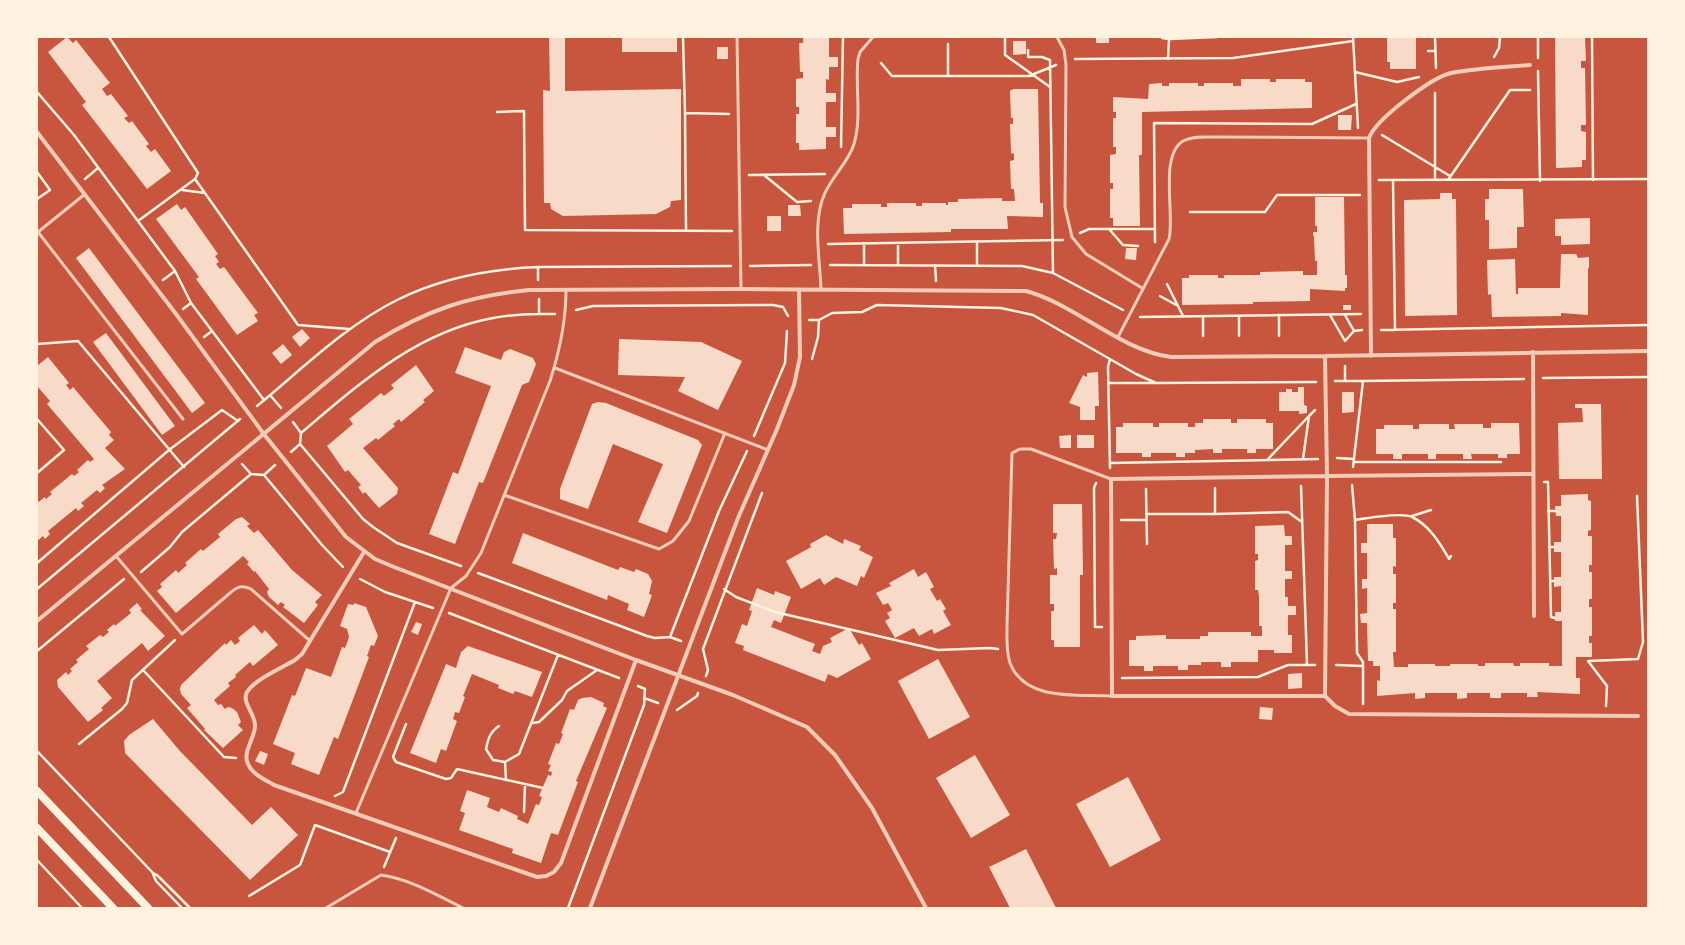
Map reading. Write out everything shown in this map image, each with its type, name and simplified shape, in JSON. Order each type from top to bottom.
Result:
[{"type":"main road","points":[[37,791],[148,908]]},
{"type":"main road","points":[[37,828],[112,908]]},
{"type":"street","points":[[1371,356],[1369,138],[1373,129],[1400,105],[1435,80],[1456,72],[1530,65]]},
{"type":"street","points":[[37,132],[155,286],[263,433],[346,537],[364,552],[394,567],[636,660],[733,695],[807,727],[835,755],[872,808],[926,908]]},
{"type":"street","points":[[37,621],[369,346],[417,318],[443,307],[474,298],[506,292],[538,290],[741,289],[1026,291],[1048,298],[1118,337],[1149,352],[1171,357],[1371,356],[1648,351]]},
{"type":"street","points":[[590,908],[677,675],[738,518],[768,450],[794,385],[800,357],[799,290]]},
{"type":"street","points":[[1532,352],[1534,616]]},
{"type":"street","points":[[1325,356],[1327,458],[1325,696],[1329,702],[1341,711],[1350,714],[1638,716]]},
{"type":"street","points":[[1325,696],[1112,696],[1111,479],[1533,474]]},
{"type":"street","points":[[364,552],[309,640],[302,654],[295,660],[251,687],[248,691],[246,700],[255,726],[246,758],[250,768],[258,776],[274,785],[538,877],[546,876],[554,872],[566,849],[580,806],[636,660]]},
{"type":"lane","points":[[737,37],[741,289]]},
{"type":"lane","points":[[821,290],[819,208],[825,192],[849,156],[854,143],[857,129],[858,59],[860,52],[873,37]]},
{"type":"lane","points":[[1057,37],[1061,41],[1065,58],[1065,207],[1072,237],[1086,254],[1142,288]]},
{"type":"lane","points":[[1118,337],[1142,288],[1169,239],[1171,225],[1170,163],[1174,151],[1183,141],[1198,137],[1369,138]]},
{"type":"lane","points":[[85,194],[38,232],[183,419]]},
{"type":"lane","points":[[356,813],[451,588],[466,576],[481,553],[555,368],[566,314],[566,290]]},
{"type":"lane","points":[[555,368],[768,450]]},
{"type":"lane","points":[[504,495],[659,549],[673,541],[689,521],[725,433]]},
{"type":"lane","points":[[1111,479],[1031,449],[1020,449],[1012,453],[1007,651],[1010,664],[1021,678],[1030,686],[1047,693],[1112,696]]},
{"type":"lane","points":[[116,556],[182,634],[230,592],[238,586],[245,586],[251,589],[309,640]]},
{"type":"lane","points":[[326,908],[381,875],[395,877],[414,884],[463,908]]},
{"type":"path","points":[[109,37],[198,169],[198,176],[196,179],[138,221]]},
{"type":"path","points":[[683,37],[686,231]]},
{"type":"path","points":[[841,152],[843,37]]},
{"type":"path","points":[[1005,37],[1005,55],[1051,87]]},
{"type":"path","points":[[1162,37],[1168,39],[1217,37]]},
{"type":"path","points":[[1435,37],[1436,71]]},
{"type":"path","points":[[1538,37],[1538,61]]},
{"type":"path","points":[[1592,37],[1593,180]]},
{"type":"path","points":[[1168,39],[1168,59]]},
{"type":"path","points":[[881,63],[892,76],[1034,75],[1050,68],[1065,58],[1233,58],[1353,41]]},
{"type":"path","points":[[948,44],[948,76]]},
{"type":"path","points":[[1028,50],[1028,57],[1042,57],[1050,60],[1053,274]]},
{"type":"path","points":[[1428,51],[1435,51]]},
{"type":"path","points":[[1538,69],[1540,180]]},
{"type":"path","points":[[1355,72],[1397,82],[1426,75]]},
{"type":"path","points":[[1435,80],[1435,180]]},
{"type":"path","points":[[1448,181],[1510,90],[1530,90]]},
{"type":"path","points":[[37,92],[74,135],[175,271],[191,303],[264,400]]},
{"type":"path","points":[[497,112],[524,111],[525,230],[740,231]]},
{"type":"path","points":[[685,113],[738,115]]},
{"type":"path","points":[[1373,129],[1450,176]]},
{"type":"path","points":[[77,185],[98,168]]},
{"type":"path","points":[[37,172],[50,190],[37,199]]},
{"type":"path","points":[[749,175],[827,174],[823,180]]},
{"type":"path","points":[[764,175],[797,202],[811,202],[813,198]]},
{"type":"path","points":[[196,179],[298,325],[350,329]]},
{"type":"path","points":[[1370,180],[1448,181],[1648,179]]},
{"type":"path","points":[[1393,180],[1394,330]]},
{"type":"path","points":[[181,189],[205,193]]},
{"type":"path","points":[[1190,212],[1265,212],[1277,195],[1361,195]]},
{"type":"path","points":[[827,244],[1060,241],[1089,229],[1155,229]]},
{"type":"path","points":[[1109,229],[1122,246],[1138,246]]},
{"type":"path","points":[[976,264],[977,242]]},
{"type":"path","points":[[898,243],[898,265]]},
{"type":"path","points":[[864,244],[864,265]]},
{"type":"path","points":[[538,267],[539,314]]},
{"type":"path","points":[[155,286],[175,271]]},
{"type":"path","points":[[1167,284],[1183,316]]},
{"type":"path","points":[[1160,296],[1178,306]]},
{"type":"path","points":[[470,569],[397,543],[368,523],[300,444],[301,433],[367,378],[418,344],[437,335],[491,318],[539,314],[566,314],[593,306],[773,305],[783,307],[789,318],[800,320],[819,320],[832,313],[862,312],[877,305],[1001,308],[1033,315],[1136,374],[1156,383]]},
{"type":"path","points":[[1279,315],[1279,336]]},
{"type":"path","points":[[1330,315],[1345,341],[1354,331],[1362,330]]},
{"type":"path","points":[[1345,315],[1354,331]]},
{"type":"path","points":[[1203,316],[1203,336]]},
{"type":"path","points":[[1239,316],[1239,336]]},
{"type":"path","points":[[812,360],[818,337],[819,320]]},
{"type":"path","points":[[37,344],[78,341],[184,467]]},
{"type":"path","points":[[1110,359],[1108,367],[1111,479]]},
{"type":"path","points":[[1109,383],[1325,382],[1648,377]]},
{"type":"path","points":[[1363,381],[1354,462],[1351,475],[1355,520],[1357,653],[1363,662],[1363,711]]},
{"type":"path","points":[[1315,382],[1315,389]]},
{"type":"path","points":[[1268,460],[1315,410],[1315,403]]},
{"type":"path","points":[[37,563],[170,450],[222,410],[238,421],[37,589]]},
{"type":"path","points":[[1306,664],[1301,476],[1302,459],[1309,416]]},
{"type":"path","points":[[37,419],[64,450],[37,473]]},
{"type":"path","points":[[1110,463],[1354,458]]},
{"type":"path","points":[[1214,460],[1215,514]]},
{"type":"path","points":[[1146,462],[1147,544]]},
{"type":"path","points":[[1354,462],[1502,462]]},
{"type":"path","points":[[134,578],[170,547],[182,532],[251,474],[264,475],[332,556],[352,573],[385,592],[442,610],[628,681],[645,689],[644,705],[568,908]]},
{"type":"path","points":[[1098,474],[1094,488],[1095,627],[1111,627]]},
{"type":"path","points":[[1533,481],[1548,482],[1551,617],[1555,618]]},
{"type":"path","points":[[674,717],[677,710],[697,696],[708,670],[702,649],[763,491]]},
{"type":"path","points":[[1606,711],[1607,686],[1588,661],[1638,659],[1643,642],[1637,496]]},
{"type":"path","points":[[1355,520],[1379,516],[1411,517],[1431,510]]},
{"type":"path","points":[[1548,511],[1556,511]]},
{"type":"path","points":[[1146,514],[1288,512],[1302,522]]},
{"type":"path","points":[[1411,517],[1436,536],[1449,559],[1451,556]]},
{"type":"path","points":[[1111,520],[1146,520]]},
{"type":"path","points":[[1549,547],[1554,547]]},
{"type":"path","points":[[37,651],[130,573]]},
{"type":"path","points":[[724,589],[736,597],[775,612],[938,650],[990,648],[1007,651]]},
{"type":"path","points":[[328,793],[335,796],[343,792],[415,602]]},
{"type":"path","points":[[447,621],[450,614]]},
{"type":"path","points":[[79,744],[122,709],[127,702],[132,680],[182,634]]},
{"type":"path","points":[[499,726],[494,730],[488,739],[486,749],[493,760],[505,762],[519,754],[533,723],[558,655]]},
{"type":"path","points":[[1112,678],[1258,677],[1288,665],[1306,664],[1363,666]]},
{"type":"path","points":[[143,670],[224,757],[246,758]]},
{"type":"path","points":[[533,723],[539,722],[562,700],[567,690],[597,670]]},
{"type":"path","points":[[408,721],[393,757],[396,762],[446,779],[451,778],[456,769],[543,788]]},
{"type":"path","points":[[37,751],[153,873],[157,875],[190,908]]},
{"type":"path","points":[[505,762],[506,780]]},
{"type":"path","points":[[524,812],[526,784]]},
{"type":"path","points":[[249,896],[300,865],[315,825],[390,852]]},
{"type":"path","points":[[381,875],[400,828]]},
{"type":"path","points":[[37,860],[82,908]]},
{"type":"path","points":[[153,873],[156,881],[182,908]]},
{"type":"building","points":[[67,37],[73,43],[76,40],[110,83],[102,89],[107,96],[111,94],[128,116],[124,118],[129,123],[132,121],[149,144],[146,146],[151,152],[155,149],[171,171],[147,189],[82,105],[86,102],[48,52]]},
{"type":"building","points":[[549,37],[565,37],[565,91],[681,89],[681,200],[671,201],[670,207],[656,214],[563,216],[551,209],[550,203],[544,203],[543,90],[550,91]]},
{"type":"building","points":[[622,37],[677,37],[677,52],[622,52]]},
{"type":"building","points":[[803,37],[829,37],[829,57],[838,57],[838,67],[829,67],[829,80],[826,79],[826,93],[836,93],[836,102],[826,102],[826,127],[836,127],[836,137],[826,137],[826,149],[799,150],[799,143],[796,143],[796,114],[799,114],[799,107],[796,107],[796,79],[803,78],[803,72],[800,72],[799,43],[803,43]]},
{"type":"building","points":[[1096,37],[1109,37],[1109,43],[1096,43]]},
{"type":"building","points":[[1387,37],[1416,37],[1416,69],[1390,69],[1390,62],[1387,62]]},
{"type":"building","points":[[1555,37],[1585,37],[1586,61],[1581,61],[1581,68],[1585,68],[1586,125],[1581,125],[1581,131],[1586,132],[1586,160],[1582,160],[1582,167],[1556,168]]},
{"type":"building","points":[[1013,41],[1026,41],[1026,54],[1013,55]]},
{"type":"building","points":[[717,47],[728,47],[728,59],[717,59]]},
{"type":"building","points":[[1241,79],[1270,79],[1270,82],[1276,82],[1276,79],[1305,79],[1305,82],[1312,82],[1312,108],[1142,112],[1142,155],[1139,155],[1140,226],[1113,226],[1113,218],[1110,218],[1110,189],[1113,189],[1113,183],[1110,183],[1110,155],[1116,154],[1116,147],[1113,147],[1113,118],[1116,118],[1116,112],[1113,112],[1113,97],[1148,99],[1149,84],[1162,83],[1162,86],[1169,86],[1169,83],[1198,83],[1198,86],[1204,86],[1204,83],[1233,83],[1233,86],[1241,86]]},
{"type":"building","points":[[1013,89],[1038,89],[1040,203],[1043,203],[1043,217],[1007,216],[1008,229],[951,229],[951,232],[844,234],[843,208],[852,208],[852,204],[881,204],[881,207],[887,207],[887,203],[916,203],[916,206],[922,206],[922,203],[946,203],[946,205],[948,205],[948,202],[958,202],[958,199],[1002,198],[1002,201],[1015,201],[1014,189],[1011,189],[1010,161],[1014,160],[1014,154],[1011,153],[1010,124],[1013,124],[1013,118],[1011,118],[1010,91]]},
{"type":"building","points":[[1338,115],[1352,115],[1351,130],[1338,130]]},
{"type":"building","points":[[1489,189],[1523,189],[1524,227],[1517,227],[1517,248],[1489,249],[1489,220],[1485,220],[1485,199],[1489,199]]},
{"type":"building","points":[[1440,193],[1452,193],[1452,199],[1456,199],[1457,315],[1405,316],[1404,200],[1440,199]]},
{"type":"building","points":[[1315,197],[1344,197],[1345,275],[1347,275],[1347,288],[1345,288],[1345,291],[1310,289],[1310,301],[1253,302],[1253,304],[1182,305],[1182,278],[1189,278],[1189,275],[1218,275],[1218,278],[1224,278],[1224,275],[1260,275],[1260,272],[1303,271],[1303,275],[1317,275],[1317,261],[1315,261],[1313,236],[1313,232],[1317,232],[1317,226],[1315,226]]},
{"type":"building","points":[[177,204],[181,210],[185,207],[218,254],[215,256],[219,262],[216,264],[220,269],[224,267],[258,313],[254,315],[258,321],[237,335],[196,279],[199,277],[156,219]]},
{"type":"building","points":[[788,205],[800,205],[801,216],[788,216]]},
{"type":"building","points":[[767,216],[781,216],[781,231],[767,231]]},
{"type":"building","points":[[1590,218],[1590,244],[1561,245],[1561,236],[1555,236],[1555,219]]},
{"type":"building","points":[[89,248],[205,403],[192,413],[76,258]]},
{"type":"building","points":[[1126,248],[1137,248],[1136,260],[1125,259]]},
{"type":"building","points":[[1561,254],[1576,254],[1578,258],[1589,257],[1588,315],[1561,313],[1561,316],[1492,317],[1491,294],[1488,295],[1487,260],[1515,259],[1516,294],[1518,294],[1518,288],[1560,288]]},
{"type":"building","points":[[1343,305],[1351,305],[1351,310],[1343,310]]},
{"type":"building","points":[[302,329],[310,338],[300,347],[292,337]]},
{"type":"building","points":[[106,333],[175,426],[162,435],[93,342]]},
{"type":"building","points":[[619,339],[701,342],[742,361],[718,410],[678,391],[685,377],[618,375]]},
{"type":"building","points":[[283,344],[292,355],[281,364],[272,353]]},
{"type":"building","points":[[465,347],[501,360],[504,352],[510,349],[533,358],[536,364],[529,382],[522,385],[483,483],[479,482],[455,544],[429,534],[453,472],[458,474],[491,386],[455,373]]},
{"type":"building","points":[[48,357],[69,383],[66,385],[70,390],[73,387],[111,432],[109,435],[114,440],[105,448],[125,469],[102,485],[105,488],[100,493],[97,490],[81,503],[84,506],[78,511],[76,508],[48,531],[50,534],[45,539],[43,536],[37,541],[37,503],[45,497],[46,499],[52,494],[50,492],[72,474],[74,476],[79,472],[77,470],[88,460],[90,462],[94,459],[47,404],[50,401],[37,386],[37,366]]},
{"type":"building","points":[[416,365],[434,391],[423,400],[425,402],[401,422],[399,419],[393,424],[395,426],[378,440],[376,438],[363,448],[398,488],[397,494],[379,508],[365,492],[363,494],[358,487],[361,485],[348,470],[345,472],[327,446],[353,424],[349,419],[381,393],[384,396],[394,388],[391,385]]},
{"type":"building","points":[[1098,372],[1099,406],[1095,406],[1095,420],[1080,420],[1080,407],[1069,403],[1083,375],[1087,377],[1087,373]]},
{"type":"building","points":[[1298,387],[1304,387],[1304,405],[1307,406],[1307,413],[1299,414],[1299,411],[1279,411],[1279,392],[1286,392],[1286,389],[1292,389],[1292,392],[1298,392]]},
{"type":"building","points":[[1342,392],[1354,392],[1354,412],[1342,413]]},
{"type":"building","points":[[598,402],[606,403],[698,440],[702,445],[667,533],[638,522],[663,464],[613,444],[588,509],[560,499],[560,489],[592,404]]},
{"type":"building","points":[[1575,404],[1601,404],[1602,479],[1559,479],[1558,423],[1583,422],[1582,408],[1575,408]]},
{"type":"building","points":[[1203,419],[1231,419],[1231,423],[1237,423],[1237,419],[1266,419],[1266,423],[1273,423],[1273,449],[1256,449],[1256,453],[1247,453],[1247,449],[1222,449],[1222,453],[1213,453],[1213,449],[1195,450],[1195,453],[1185,453],[1185,457],[1176,457],[1176,453],[1151,453],[1151,457],[1142,457],[1142,453],[1116,453],[1116,427],[1123,427],[1123,423],[1153,423],[1153,427],[1159,427],[1159,423],[1188,423],[1188,427],[1195,427],[1195,423],[1203,423]]},
{"type":"building","points":[[1491,423],[1519,423],[1520,454],[1507,454],[1507,458],[1498,458],[1498,454],[1471,454],[1472,459],[1463,459],[1463,454],[1436,454],[1436,459],[1428,459],[1428,454],[1402,454],[1402,459],[1393,459],[1393,454],[1376,454],[1376,429],[1384,429],[1384,425],[1413,425],[1413,429],[1419,429],[1419,424],[1449,424],[1449,429],[1455,429],[1454,424],[1483,424],[1483,428],[1491,428]]},
{"type":"building","points":[[1071,435],[1071,448],[1060,448],[1059,436]]},
{"type":"building","points":[[1077,435],[1094,435],[1094,448],[1077,448]]},
{"type":"building","points":[[1588,494],[1588,500],[1591,501],[1591,530],[1588,531],[1588,536],[1592,536],[1592,565],[1589,565],[1589,572],[1592,572],[1592,599],[1589,599],[1589,607],[1592,607],[1592,636],[1589,636],[1589,643],[1592,643],[1592,657],[1576,657],[1576,678],[1580,678],[1580,694],[1537,692],[1538,697],[1527,697],[1527,693],[1501,693],[1501,698],[1490,698],[1490,693],[1467,693],[1467,698],[1457,699],[1457,693],[1425,693],[1425,698],[1415,699],[1415,693],[1377,696],[1377,680],[1380,681],[1380,666],[1373,666],[1373,661],[1368,661],[1367,623],[1361,623],[1360,614],[1367,613],[1367,588],[1362,589],[1362,579],[1367,579],[1367,553],[1361,553],[1361,543],[1367,543],[1367,524],[1393,524],[1393,538],[1396,538],[1396,567],[1393,566],[1393,574],[1396,574],[1396,603],[1393,603],[1393,609],[1396,609],[1396,652],[1393,652],[1394,667],[1408,667],[1408,664],[1435,664],[1435,666],[1450,666],[1450,664],[1478,664],[1478,666],[1485,666],[1485,663],[1513,663],[1514,666],[1520,666],[1520,663],[1549,663],[1549,666],[1562,666],[1562,621],[1555,621],[1555,612],[1561,612],[1561,586],[1554,587],[1554,577],[1561,577],[1561,552],[1554,552],[1554,542],[1561,542],[1561,516],[1556,516],[1555,506],[1561,506],[1561,495]]},
{"type":"building","points":[[1053,504],[1082,504],[1083,575],[1080,575],[1080,647],[1054,647],[1054,640],[1051,640],[1051,611],[1054,611],[1054,604],[1050,604],[1050,575],[1057,575],[1057,568],[1054,569],[1053,539],[1056,539],[1057,533],[1053,533]]},
{"type":"building","points":[[242,517],[250,524],[247,526],[254,533],[258,530],[292,570],[322,595],[315,602],[318,605],[304,623],[283,607],[285,605],[281,602],[278,605],[269,597],[267,592],[269,589],[255,571],[254,572],[247,564],[249,562],[243,556],[176,613],[157,591],[162,587],[160,584],[176,570],[178,573],[187,565],[185,563],[201,549],[203,551],[220,537],[218,534],[236,519]]},
{"type":"building","points":[[1284,525],[1285,536],[1292,536],[1292,545],[1285,545],[1285,571],[1292,571],[1292,579],[1285,579],[1285,597],[1288,597],[1288,606],[1296,606],[1296,615],[1288,615],[1288,635],[1292,635],[1292,653],[1274,653],[1274,650],[1258,650],[1258,662],[1231,662],[1231,667],[1221,667],[1221,662],[1201,662],[1201,665],[1188,665],[1188,670],[1178,670],[1178,666],[1153,666],[1153,671],[1144,671],[1144,666],[1129,666],[1129,640],[1136,640],[1136,636],[1166,635],[1166,639],[1200,639],[1200,636],[1208,636],[1208,632],[1251,632],[1251,636],[1262,636],[1262,626],[1259,626],[1258,590],[1255,590],[1255,561],[1258,560],[1258,554],[1255,554],[1255,526]]},
{"type":"building","points":[[523,533],[618,570],[620,567],[634,572],[636,569],[648,574],[652,581],[649,594],[652,595],[644,617],[627,610],[629,604],[608,595],[607,600],[512,563]]},
{"type":"building","points":[[826,535],[843,544],[844,539],[861,546],[859,550],[873,557],[864,578],[861,576],[857,586],[836,577],[824,585],[820,578],[801,589],[786,561],[811,547],[810,544]]},
{"type":"building","points":[[914,569],[918,577],[926,572],[934,587],[930,589],[937,601],[940,599],[946,609],[943,611],[951,625],[934,634],[932,629],[919,636],[914,628],[895,638],[885,621],[890,618],[887,613],[892,610],[888,603],[883,605],[876,593],[891,586],[889,583]]},
{"type":"building","points":[[757,588],[774,595],[775,591],[791,597],[781,623],[774,620],[771,627],[815,644],[812,651],[820,654],[823,646],[832,642],[830,638],[849,628],[859,645],[862,643],[871,659],[837,678],[828,674],[825,682],[743,650],[744,646],[735,643],[742,624],[747,626],[752,611],[749,610]]},
{"type":"building","points":[[137,603],[142,609],[140,610],[165,636],[148,651],[142,643],[97,681],[112,698],[101,708],[103,710],[88,722],[58,687],[57,680],[66,672],[68,675],[72,671],[70,669],[78,662],[76,660],[89,649],[86,646],[100,635],[103,637],[109,632],[107,630],[114,624],[115,626],[131,613],[129,610]]},
{"type":"building","points":[[354,603],[366,607],[378,636],[374,646],[371,645],[367,656],[369,657],[338,739],[334,737],[319,775],[291,764],[295,753],[273,744],[292,695],[295,696],[306,668],[331,677],[342,647],[345,648],[349,637],[347,629],[340,626],[348,604],[354,605]]},
{"type":"building","points":[[416,622],[422,624],[418,635],[411,632]]},
{"type":"building","points":[[254,625],[262,634],[265,630],[278,645],[253,666],[250,662],[228,683],[230,686],[214,700],[218,705],[221,704],[225,709],[228,707],[232,708],[237,712],[241,722],[238,725],[243,730],[223,748],[204,730],[205,729],[187,708],[191,705],[181,694],[181,685],[225,643],[226,645],[231,640],[235,645],[240,641],[238,638]]},
{"type":"building","points":[[468,646],[542,672],[532,697],[515,691],[513,694],[498,688],[499,685],[472,674],[463,696],[465,697],[459,713],[455,712],[453,719],[457,721],[446,751],[441,749],[436,763],[410,753],[446,664],[456,668],[461,652]]},
{"type":"building","points":[[938,659],[970,717],[929,739],[898,681]]},
{"type":"building","points":[[1302,673],[1302,688],[1288,689],[1288,674]]},
{"type":"building","points":[[591,697],[604,703],[603,706],[607,708],[576,781],[578,782],[558,835],[551,833],[541,863],[512,853],[513,849],[459,830],[465,813],[460,811],[467,790],[490,798],[487,807],[499,812],[501,808],[518,816],[517,819],[528,824],[536,804],[539,805],[542,797],[539,796],[548,775],[551,776],[552,772],[548,771],[551,765],[548,764],[556,743],[559,744],[563,734],[561,733],[570,709],[574,710],[578,700]]},
{"type":"building","points":[[1260,707],[1273,708],[1272,720],[1259,719]]},
{"type":"building","points":[[153,719],[179,750],[252,825],[271,807],[298,835],[250,880],[125,753],[124,741],[129,735]]},
{"type":"building","points":[[260,751],[268,754],[264,765],[255,761]]},
{"type":"building","points":[[975,755],[1010,815],[971,838],[936,778]]},
{"type":"building","points":[[1128,777],[1161,840],[1110,867],[1076,804]]},
{"type":"building","points":[[1026,849],[1056,908],[1010,908],[989,867]]}]
